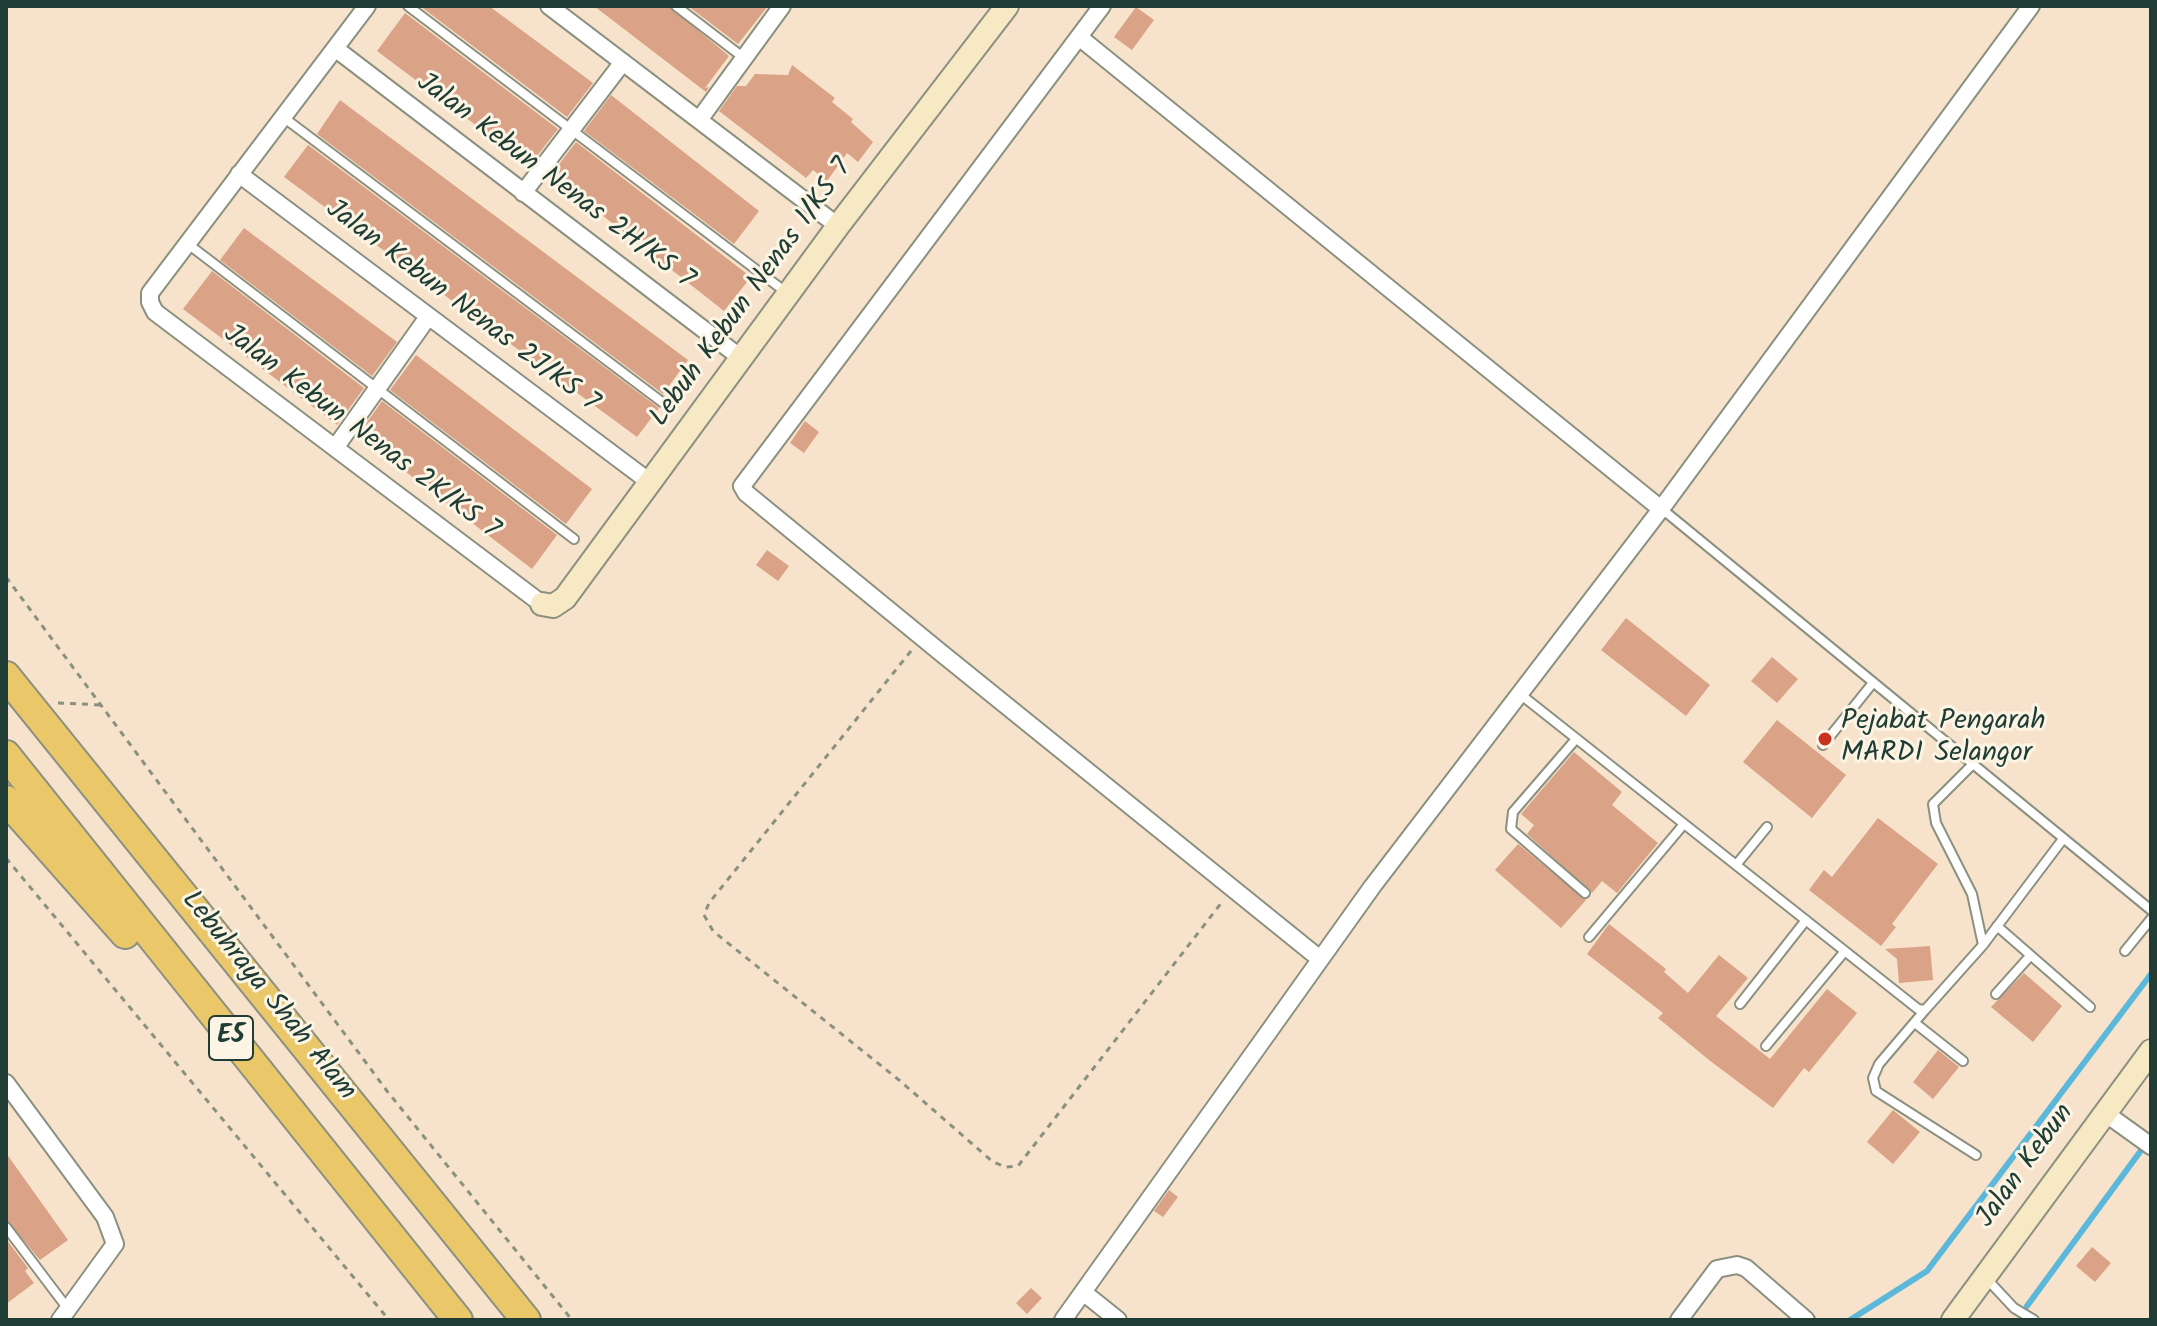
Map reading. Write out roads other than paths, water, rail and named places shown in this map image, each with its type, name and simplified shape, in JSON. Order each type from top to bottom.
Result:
[{"type":"highway","points":[[6,650],[151,853]]},
{"type":"highway","name":"Lebuhraya Shah Alam","points":[[6,676],[526,1320]]},
{"type":"highway","name":"Lebuhraya Shah Alam","points":[[6,755],[325,1158],[458,1320]]},
{"type":"highway","points":[[6,800],[325,1158],[442,1320]]},
{"type":"highway","points":[[485,1268],[533,1320]]},
{"type":"street","points":[[188,244],[367,6]]},
{"type":"street","points":[[549,6],[838,226]]},
{"type":"street","points":[[699,120],[782,6]]},
{"type":"street","name":"Lebuh Kebun Nenas 1/KS 7","points":[[542,604],[553,606],[565,598],[838,226],[1007,6]]},
{"type":"street","points":[[1102,6],[742,482],[746,493],[1320,959]]},
{"type":"street","points":[[1063,1320],[1320,959],[1661,509],[2031,6]]},
{"type":"street","points":[[1079,37],[1661,509]]},
{"type":"street","name":"Jalan Kebun Nenas 2H/KS 7","points":[[336,49],[741,358]]},
{"type":"street","points":[[523,193],[623,62]]},
{"type":"street","name":"Jalan Kebun Nenas 2J/KS 7","points":[[239,174],[651,483]]},
{"type":"street","name":"Jalan Kebun Nenas 2K/KS 7","points":[[188,244],[150,293],[155,312],[542,604]]},
{"type":"street","points":[[335,448],[428,317]]},
{"type":"street","name":"Jalan Kebun","points":[[1953,1320],[2151,1051]]},
{"type":"street","points":[[6,1083],[112,1229],[115,1244],[64,1315]]},
{"type":"street","points":[[2105,1113],[2146,1142]]},
{"type":"street","points":[[1679,1320],[1717,1269],[1737,1265],[1746,1268],[1806,1320]]},
{"type":"street","points":[[1083,1292],[1118,1320]]},
{"type":"lane","points":[[408,6],[788,294]]},
{"type":"lane","points":[[676,6],[744,58]]},
{"type":"lane","points":[[282,116],[662,402]]},
{"type":"lane","points":[[188,244],[574,539]]},
{"type":"lane","points":[[1661,509],[2151,910]]},
{"type":"lane","points":[[1823,745],[1872,684]]},
{"type":"lane","points":[[1519,694],[1918,1009],[1925,1010]]},
{"type":"lane","points":[[1576,739],[1513,812],[1511,829],[1585,893]]},
{"type":"lane","points":[[1972,765],[1933,804],[1936,823],[1972,894],[1983,945]]},
{"type":"lane","points":[[1589,937],[1684,824]]},
{"type":"lane","points":[[1736,865],[1767,827]]},
{"type":"lane","points":[[1976,1155],[1876,1091],[1873,1078],[1879,1064],[1983,945],[2063,839]]},
{"type":"lane","points":[[2125,951],[2151,919]]},
{"type":"lane","points":[[1740,1004],[1806,920]]},
{"type":"lane","points":[[1997,926],[2090,1007]]},
{"type":"lane","points":[[1766,1046],[1845,951]]},
{"type":"lane","points":[[1996,994],[2030,956]]},
{"type":"lane","points":[[1915,1023],[1963,1061]]},
{"type":"lane","points":[[6,1227],[64,1315]]},
{"type":"lane","points":[[1984,1277],[2014,1308],[2034,1320]]},
{"type":"waterway","points":[[1850,1320],[1927,1271],[2151,974]]},
{"type":"waterway","points":[[2027,1306],[2145,1145]]},
{"type":"place","name":"Pejabat Pengarah MARDI Selangor","points":[[1825,739]]}]
